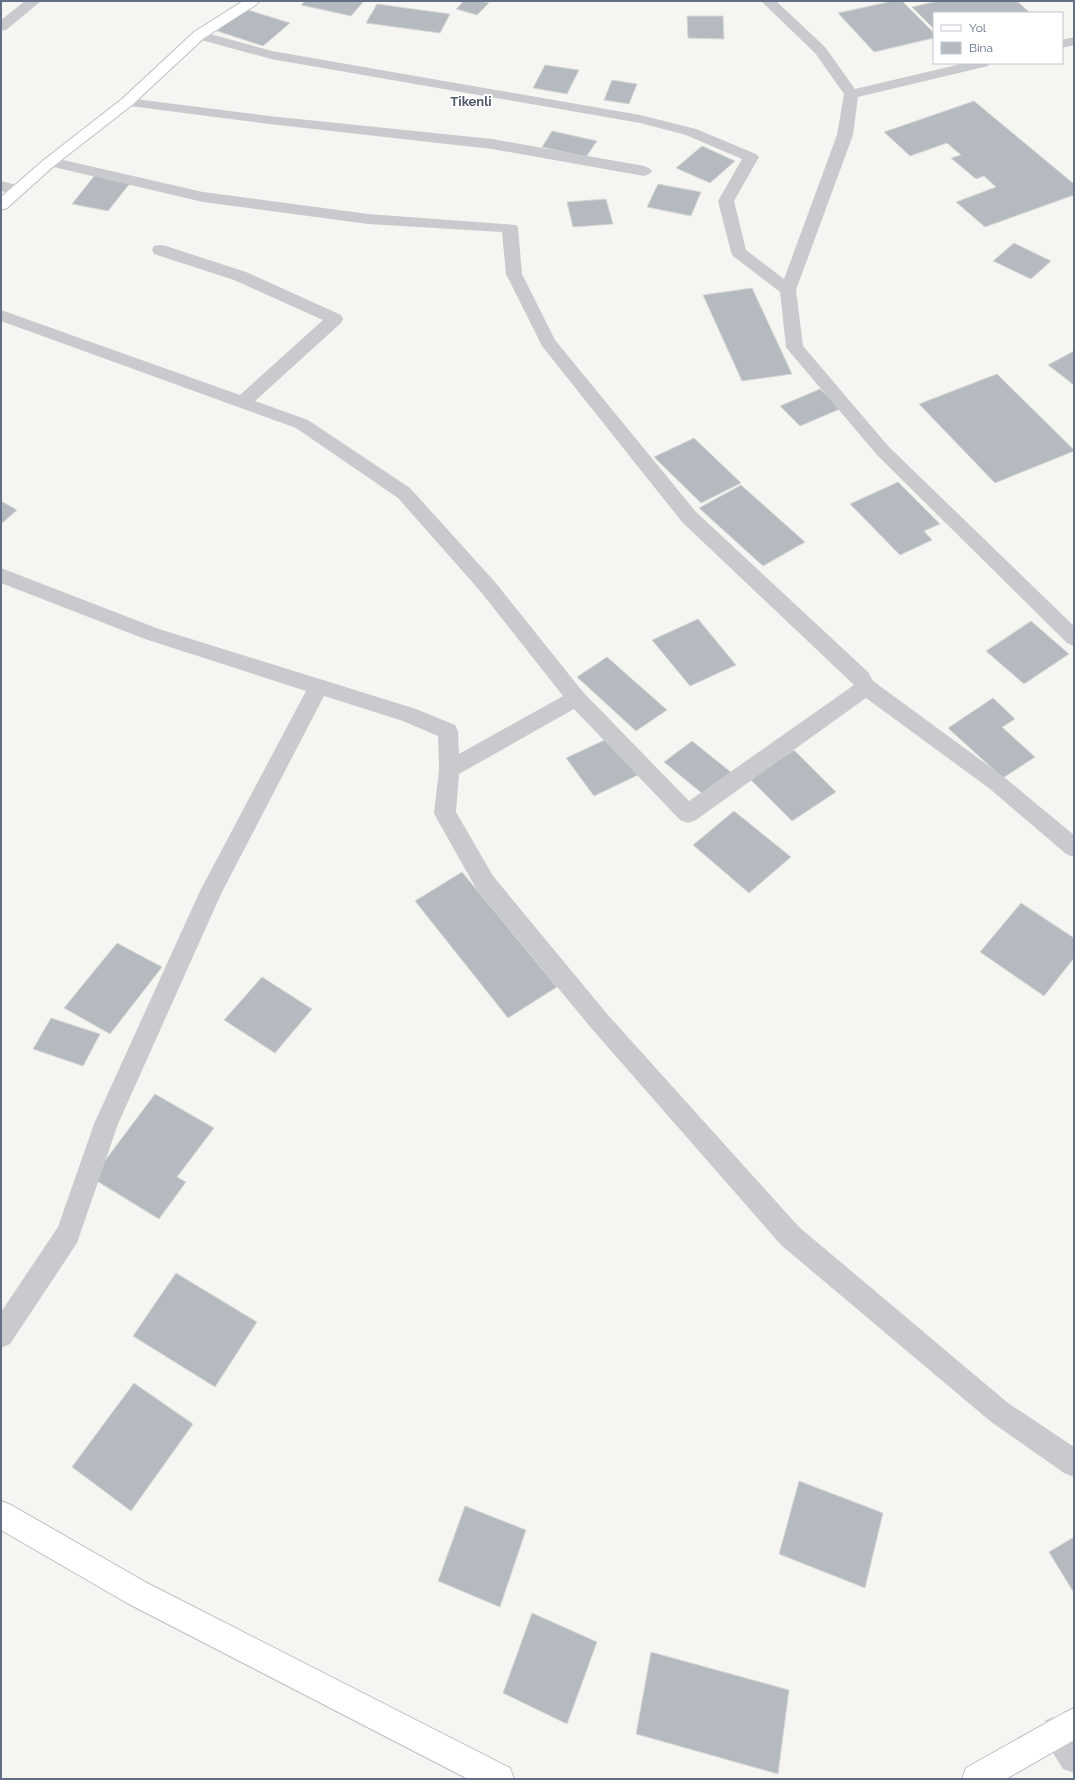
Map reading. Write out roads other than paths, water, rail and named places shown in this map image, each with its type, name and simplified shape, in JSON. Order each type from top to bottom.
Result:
[{"type":"street","points":[[1,28],[34,1]]},
{"type":"street","points":[[1,205],[50,162],[127,102],[199,35],[252,1]]},
{"type":"street","points":[[768,1],[820,50],[851,94],[845,135],[788,290],[795,346],[883,451],[1074,638]]},
{"type":"street","points":[[199,35],[271,55],[640,119],[691,132],[751,157],[726,201],[739,252],[788,290]]},
{"type":"street","points":[[1063,44],[1074,41]]},
{"type":"street","points":[[851,94],[979,64]]},
{"type":"street","points":[[127,102],[269,120],[492,144],[644,171]]},
{"type":"street","points":[[50,162],[203,197],[368,219],[510,228],[514,274],[548,342],[689,517],[861,678],[866,687],[997,783],[1074,848]]},
{"type":"street","points":[[1,186],[18,190]]},
{"type":"street","points":[[160,250],[240,276],[335,319],[242,402]]},
{"type":"street","points":[[1,314],[302,424],[404,493],[488,586],[576,698],[688,814],[866,687]]},
{"type":"street","points":[[1,575],[152,634],[410,715],[448,731],[450,770],[445,813],[486,883],[600,1022],[790,1236],[999,1412],[1074,1463]]},
{"type":"street","points":[[1,1335],[68,1234],[106,1124],[211,891],[319,686]]},
{"type":"street","points":[[450,770],[576,698]]},
{"type":"street","points":[[1,1515],[137,1593],[499,1779]]},
{"type":"street","points":[[977,1779],[1066,1727],[1074,1758]]},
{"type":"district","name":"Tikenli","points":[[471,101]]}]
